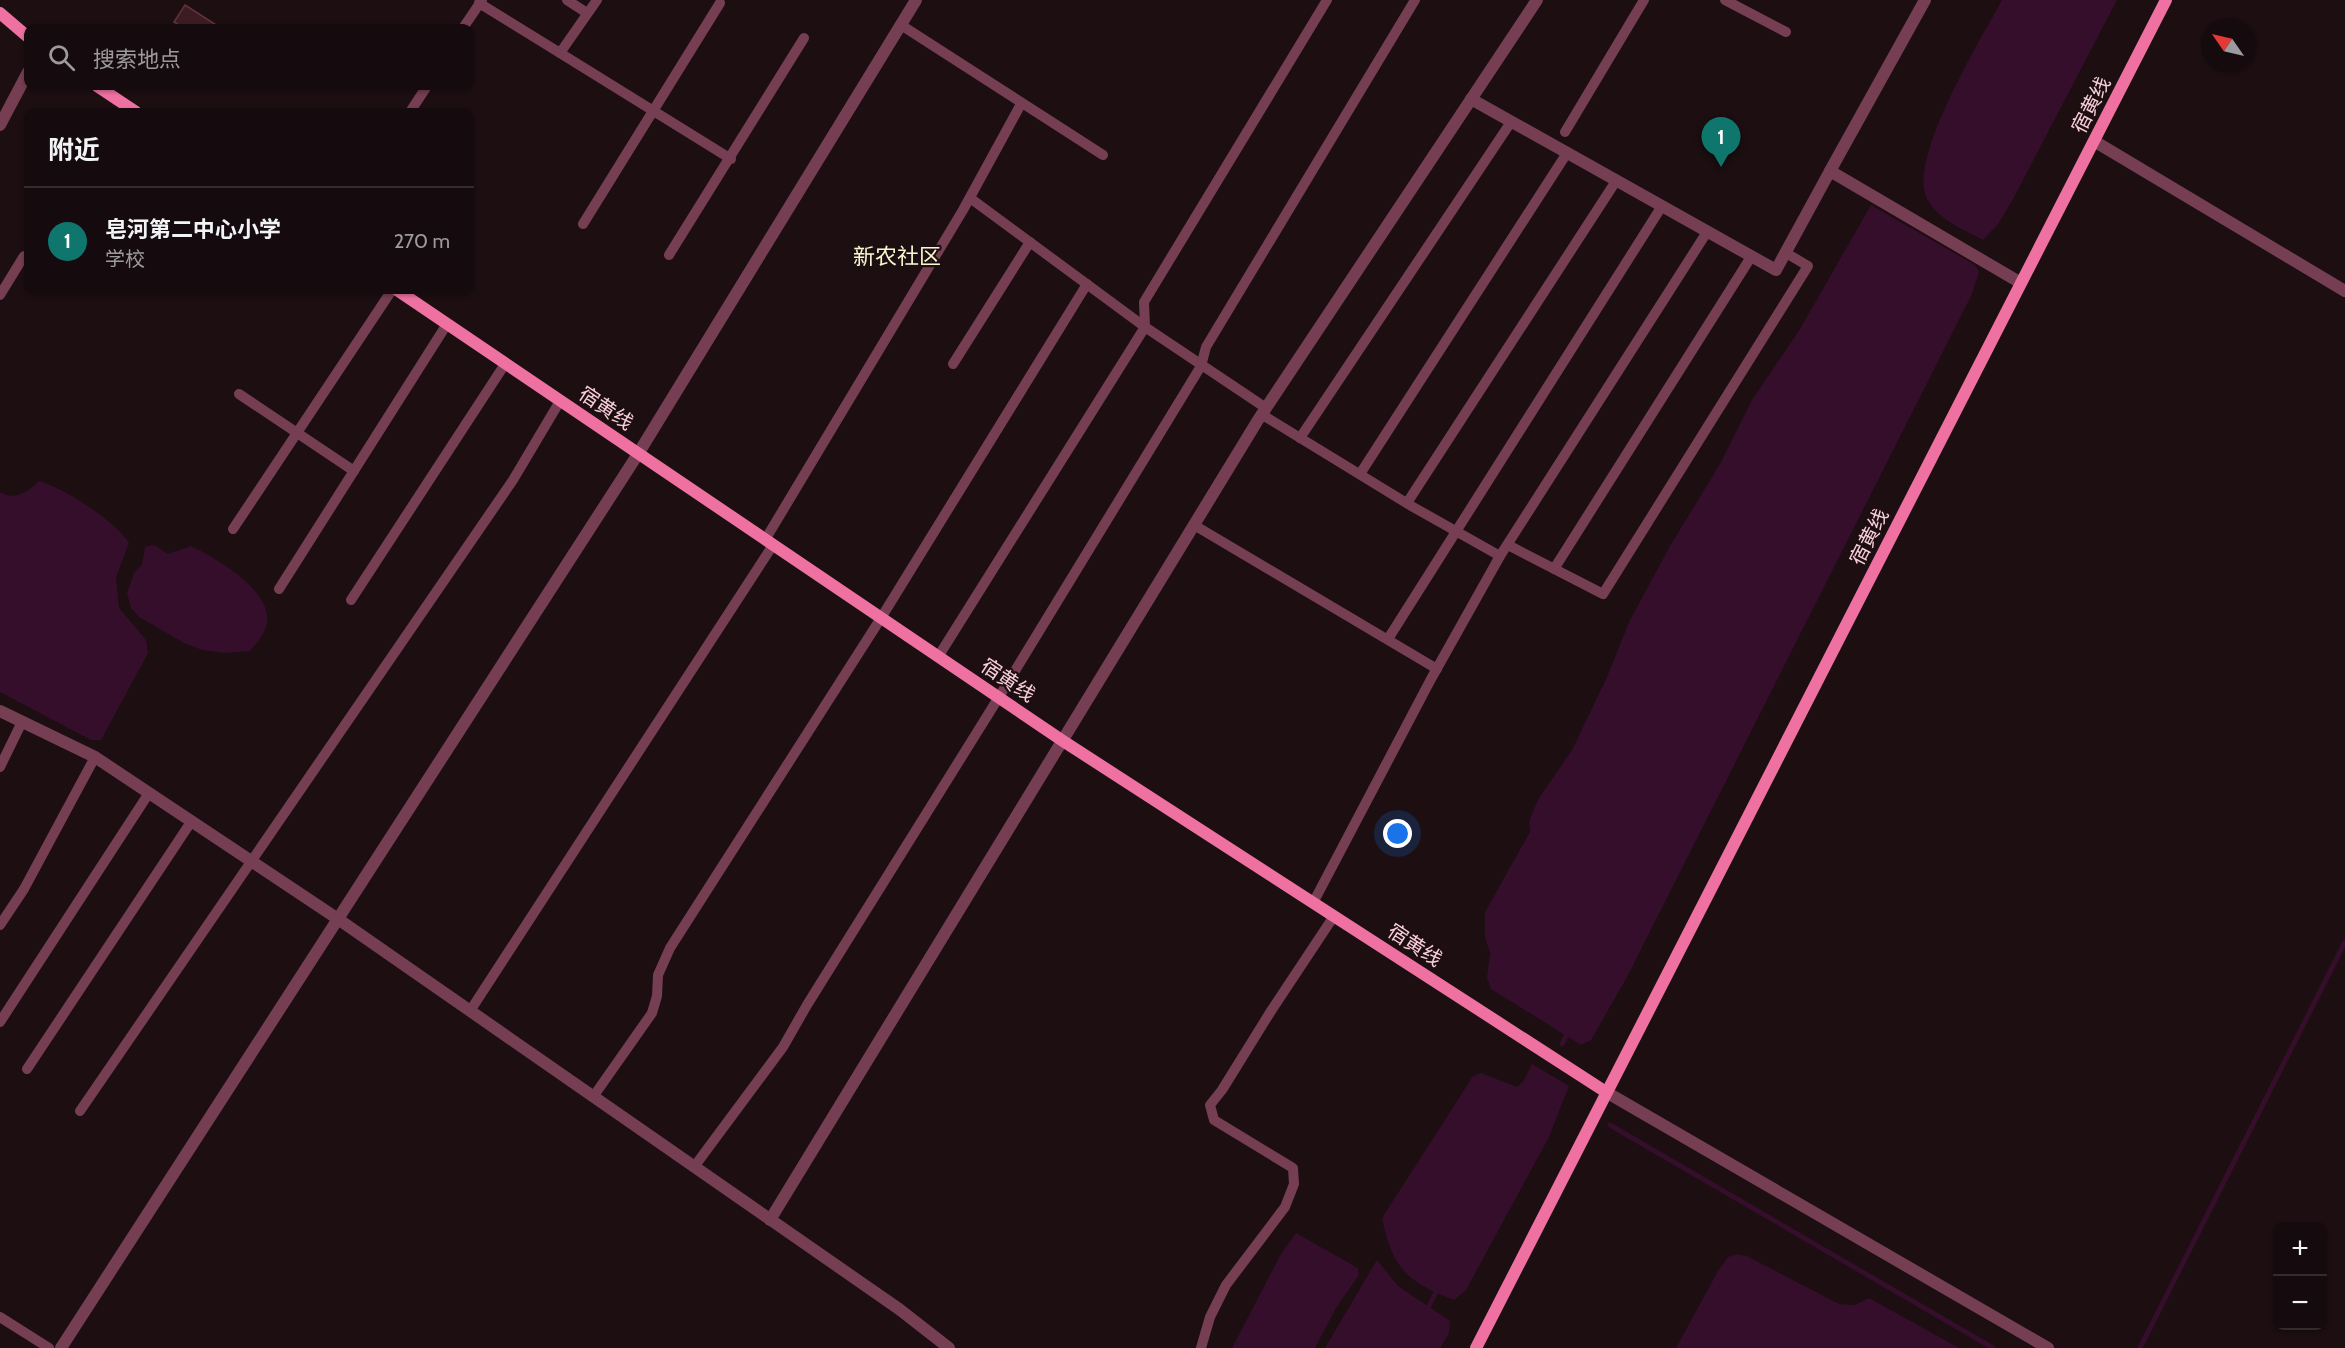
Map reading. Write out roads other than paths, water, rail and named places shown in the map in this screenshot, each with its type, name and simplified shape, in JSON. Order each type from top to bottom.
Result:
[{"type":"main road","name":"宿黄线","points":[[1476,1348],[2166,0]]},
{"type":"main road","points":[[0,13],[24,34]]},
{"type":"main road","points":[[103,90],[130,108]]},
{"type":"main road","name":"宿黄线","points":[[403,294],[1063,741],[1606,1092]]},
{"type":"street","points":[[61,1348],[638,454],[916,0]]},
{"type":"street","points":[[770,1220],[1263,411],[1537,0]]},
{"type":"street","points":[[1471,99],[1776,270],[1925,0]]},
{"type":"street","points":[[0,125],[24,80]]},
{"type":"street","points":[[2094,141],[2345,291]]},
{"type":"street","points":[[1830,171],[2021,283]]},
{"type":"street","points":[[0,711],[95,757],[338,919],[899,1309],[949,1348]]},
{"type":"street","points":[[1606,1092],[2048,1348]]},
{"type":"lane","points":[[567,0],[587,14]]},
{"type":"lane","points":[[560,53],[597,0]]},
{"type":"lane","points":[[938,657],[1145,327],[1144,302],[1327,0]]},
{"type":"lane","points":[[694,1167],[783,1047],[999,698],[1201,366],[1206,347],[1415,0]]},
{"type":"lane","points":[[1565,132],[1644,0]]},
{"type":"lane","points":[[1725,0],[1786,32]]},
{"type":"lane","points":[[466,24],[480,2],[731,159]]},
{"type":"lane","points":[[583,224],[720,3]]},
{"type":"lane","points":[[901,25],[1103,155]]},
{"type":"lane","points":[[669,255],[731,159],[804,38]]},
{"type":"lane","points":[[413,108],[424,90]]},
{"type":"lane","points":[[470,1011],[769,543],[970,198],[1021,104]]},
{"type":"lane","points":[[1300,438],[1511,122]]},
{"type":"lane","points":[[1360,474],[1567,153]]},
{"type":"lane","points":[[1407,503],[1616,181]]},
{"type":"lane","points":[[970,198],[1300,438],[1500,556]]},
{"type":"lane","points":[[1388,639],[1662,206]]},
{"type":"lane","points":[[1313,903],[1437,669],[1500,556],[1707,232]]},
{"type":"lane","points":[[953,364],[1030,243]]},
{"type":"lane","points":[[1508,545],[1602,594],[1808,266],[1786,253]]},
{"type":"lane","points":[[0,295],[24,256]]},
{"type":"lane","points":[[1554,569],[1751,257]]},
{"type":"lane","points":[[593,1097],[652,1013],[657,996],[658,975],[669,948],[881,618],[1087,284]]},
{"type":"lane","points":[[232,529],[389,294]]},
{"type":"lane","points":[[279,589],[447,324]]},
{"type":"lane","points":[[351,600],[506,364]]},
{"type":"lane","points":[[239,394],[354,471]]},
{"type":"lane","points":[[80,1111],[513,480],[560,401]]},
{"type":"lane","points":[[1194,525],[1437,669]]},
{"type":"lane","points":[[0,767],[22,722]]},
{"type":"lane","points":[[0,925],[24,889],[95,757]]},
{"type":"lane","points":[[0,1022],[149,793]]},
{"type":"lane","points":[[27,1069],[191,822]]},
{"type":"lane","points":[[1201,1348],[1210,1317],[1226,1285],[1285,1207],[1294,1184],[1293,1168],[1214,1120],[1210,1105],[1222,1090],[1334,916]]},
{"type":"lane","points":[[0,1317],[49,1348]]},
{"type":"waterway","points":[[2140,1348],[2345,942]]},
{"type":"waterway","points":[[1562,1044],[1568,1032]]},
{"type":"waterway","points":[[1610,1125],[1993,1348]]},
{"type":"waterway","points":[[1426,1312],[1438,1288]]},
{"type":"place","name":"皂河第二中心小学","points":[[1721,167]]},
{"type":"district","name":"新农社区","points":[[897,256]]}]
